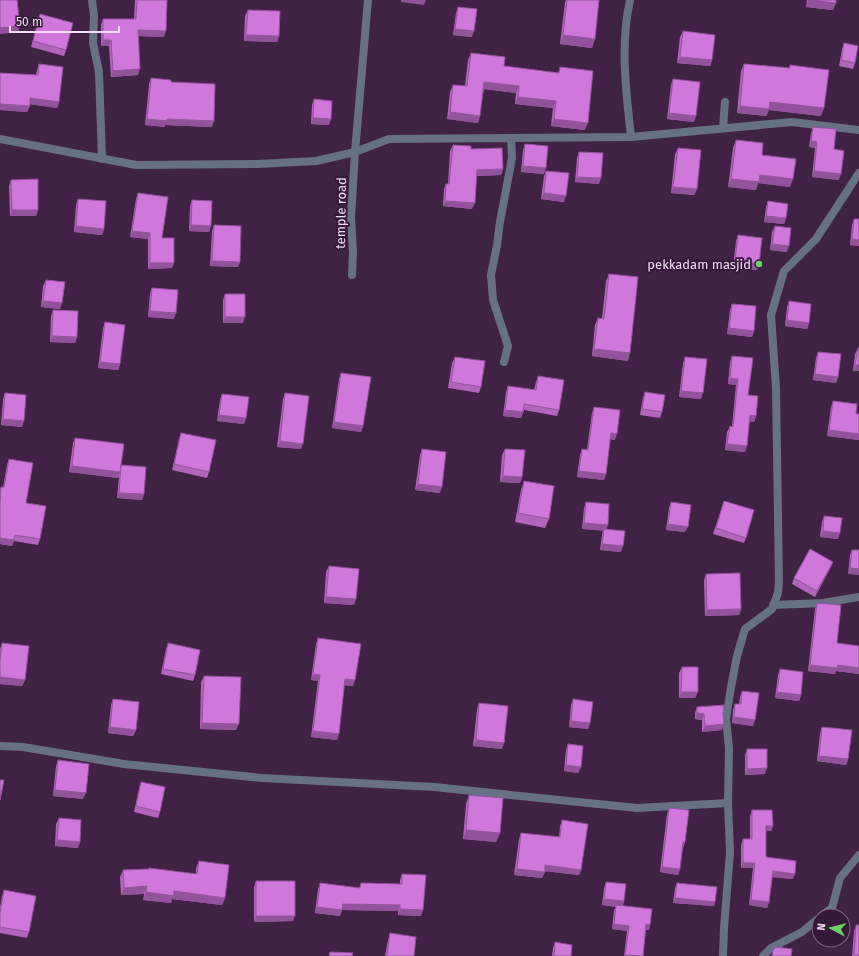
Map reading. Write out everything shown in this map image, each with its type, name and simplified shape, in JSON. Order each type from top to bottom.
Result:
[{"type":"street","points":[[92,0],[94,16],[93,43],[98,72],[102,159]]},
{"type":"street","name":"temple road","points":[[352,275],[353,252],[351,218],[368,0]]},
{"type":"street","points":[[630,0],[624,68],[631,137]]},
{"type":"street","points":[[723,128],[725,102]]},
{"type":"street","points":[[0,139],[136,165],[258,164],[316,161],[355,152],[389,139],[631,137],[792,122],[859,130]]},
{"type":"street","points":[[504,362],[508,346],[493,300],[491,275],[512,158],[511,139]]},
{"type":"street","points":[[723,956],[730,852],[728,803],[729,748],[726,719],[731,687],[745,629],[772,609],[778,593],[776,388],[771,315],[784,271],[816,239],[859,173]]},
{"type":"street","points":[[773,605],[823,603],[859,597]]},
{"type":"street","points":[[0,746],[23,747],[124,764],[262,778],[434,787],[637,808],[728,803]]},
{"type":"street","points":[[832,908],[840,878],[859,855]]},
{"type":"street","points":[[763,956],[771,948],[802,932],[811,925]]},
{"type":"building","points":[[0,0],[17,0],[20,26],[0,28]]},
{"type":"building","points":[[137,0],[167,0],[166,31],[138,30],[140,69],[113,71],[111,40],[103,40],[103,19],[136,19]]},
{"type":"building","points":[[567,0],[599,0],[595,39],[563,35]]},
{"type":"building","points":[[811,0],[836,0],[836,3]]},
{"type":"building","points":[[458,7],[477,9],[474,31],[455,29]]},
{"type":"building","points":[[248,10],[280,11],[279,36],[246,35]]},
{"type":"building","points":[[40,14],[73,23],[66,50],[33,41]]},
{"type":"building","points":[[683,31],[715,35],[712,60],[680,57]]},
{"type":"building","points":[[844,43],[858,46],[855,63],[841,60]]},
{"type":"building","points":[[471,53],[505,57],[504,66],[559,73],[560,67],[593,71],[588,123],[554,119],[556,101],[518,97],[519,86],[484,82],[480,116],[450,112],[453,85],[467,86]]},
{"type":"building","points":[[39,64],[63,67],[59,102],[30,98],[30,106],[0,104],[0,73],[38,75]]},
{"type":"building","points":[[744,64],[790,68],[790,65],[829,70],[824,108],[770,102],[769,109],[740,106]]},
{"type":"building","points":[[151,78],[171,80],[171,82],[215,84],[214,121],[167,119],[167,121],[147,119]]},
{"type":"building","points":[[673,79],[700,82],[696,116],[669,113]]},
{"type":"building","points":[[314,99],[332,101],[331,119],[313,118]]},
{"type":"building","points":[[813,127],[836,129],[834,149],[844,151],[841,174],[814,171],[817,142],[811,141]]},
{"type":"building","points":[[736,140],[763,143],[762,155],[796,159],[793,179],[760,175],[759,182],[731,179]]},
{"type":"building","points":[[525,144],[548,146],[546,168],[523,166]]},
{"type":"building","points":[[453,145],[471,146],[471,149],[502,148],[503,169],[477,170],[475,203],[445,201],[446,184],[449,184]]},
{"type":"building","points":[[678,148],[701,150],[697,189],[673,187]]},
{"type":"building","points":[[579,152],[603,153],[601,178],[577,177]]},
{"type":"building","points":[[546,171],[569,173],[566,196],[544,193]]},
{"type":"building","points":[[38,179],[38,210],[12,210],[11,180]]},
{"type":"building","points":[[138,193],[168,197],[162,238],[174,238],[174,263],[150,263],[150,233],[132,231]]},
{"type":"building","points":[[78,199],[106,201],[104,229],[76,226]]},
{"type":"building","points":[[192,200],[212,201],[211,226],[191,225]]},
{"type":"building","points":[[768,201],[788,204],[786,218],[766,216]]},
{"type":"building","points":[[854,219],[859,219],[859,240],[852,239]]},
{"type":"building","points":[[214,225],[241,226],[240,262],[212,261]]},
{"type":"building","points":[[775,226],[791,228],[789,246],[772,244]]},
{"type":"building","points":[[738,235],[762,238],[759,264],[735,261]]},
{"type":"building","points":[[609,274],[638,277],[630,353],[594,349],[598,318],[604,319]]},
{"type":"building","points":[[46,280],[65,282],[62,303],[43,301]]},
{"type":"building","points":[[152,288],[178,290],[176,313],[150,311]]},
{"type":"building","points":[[225,294],[245,294],[245,317],[225,317]]},
{"type":"building","points":[[789,301],[811,304],[809,323],[787,320]]},
{"type":"building","points":[[732,304],[756,306],[754,331],[729,328]]},
{"type":"building","points":[[53,310],[78,311],[77,337],[52,336]]},
{"type":"building","points":[[105,322],[125,325],[120,364],[100,362]]},
{"type":"building","points":[[858,348],[859,365],[855,365]]},
{"type":"building","points":[[818,352],[841,354],[838,377],[815,374]]},
{"type":"building","points":[[732,356],[753,358],[748,395],[758,396],[756,416],[750,415],[747,446],[727,444],[730,426],[733,427],[738,379],[730,378]]},
{"type":"building","points":[[455,357],[485,361],[481,387],[451,382]]},
{"type":"building","points":[[685,357],[707,359],[703,393],[681,391]]},
{"type":"building","points":[[341,373],[371,377],[363,426],[334,422]]},
{"type":"building","points":[[538,376],[564,380],[559,410],[524,404],[523,412],[505,410],[508,386],[536,390]]},
{"type":"building","points":[[645,392],[665,395],[662,412],[642,409]]},
{"type":"building","points":[[5,393],[26,395],[24,421],[3,419]]},
{"type":"building","points":[[285,393],[309,396],[303,444],[280,441]]},
{"type":"building","points":[[222,394],[249,397],[246,418],[219,415]]},
{"type":"building","points":[[833,401],[857,404],[856,414],[859,414],[859,434],[829,430]]},
{"type":"building","points":[[594,407],[620,410],[617,434],[611,433],[606,474],[579,471],[582,449],[588,450]]},
{"type":"building","points":[[181,433],[216,440],[209,472],[174,464]]},
{"type":"building","points":[[75,438],[124,444],[120,472],[72,466]]},
{"type":"building","points":[[422,449],[446,452],[442,487],[418,484]]},
{"type":"building","points":[[505,449],[525,450],[522,477],[503,476]]},
{"type":"building","points":[[9,459],[33,463],[26,503],[46,506],[40,539],[15,535],[14,540],[0,538],[1,487],[4,487]]},
{"type":"building","points":[[121,465],[146,467],[144,494],[119,493]]},
{"type":"building","points":[[524,481],[554,486],[549,519],[518,513]]},
{"type":"building","points":[[724,501],[754,510],[746,538],[716,528]]},
{"type":"building","points":[[586,502],[609,504],[608,525],[584,523]]},
{"type":"building","points":[[671,502],[691,505],[688,527],[668,524]]},
{"type":"building","points":[[824,516],[842,518],[840,533],[823,531]]},
{"type":"building","points":[[604,529],[625,531],[623,546],[602,544]]},
{"type":"building","points":[[810,549],[833,562],[817,591],[794,578]]},
{"type":"building","points":[[852,550],[859,550],[859,569],[850,568]]},
{"type":"building","points":[[329,566],[359,569],[356,599],[326,597]]},
{"type":"building","points":[[740,573],[741,609],[707,610],[706,574]]},
{"type":"building","points":[[817,603],[841,605],[837,643],[859,646],[859,668],[838,665],[837,668],[810,665]]},
{"type":"building","points":[[318,638],[361,644],[355,680],[345,679],[339,734],[313,731],[320,675],[313,674]]},
{"type":"building","points":[[2,643],[29,646],[25,680],[0,677]]},
{"type":"building","points":[[168,643],[200,650],[195,675],[163,669]]},
{"type":"building","points":[[682,667],[698,667],[698,692],[681,692]]},
{"type":"building","points":[[780,669],[803,672],[801,695],[777,692]]},
{"type":"building","points":[[204,676],[241,677],[239,724],[202,723]]},
{"type":"building","points":[[742,691],[759,693],[755,720],[734,717],[735,704],[741,704]]},
{"type":"building","points":[[113,699],[139,702],[136,730],[110,727]]},
{"type":"building","points":[[573,699],[593,702],[590,723],[571,721]]},
{"type":"building","points":[[479,703],[508,706],[504,743],[476,740]]},
{"type":"building","points":[[724,705],[724,724],[705,726],[704,714],[697,713],[697,707]]},
{"type":"building","points":[[822,727],[852,730],[848,759],[819,756]]},
{"type":"building","points":[[568,744],[583,746],[581,767],[566,765]]},
{"type":"building","points":[[747,749],[767,749],[767,768],[747,769]]},
{"type":"building","points":[[58,760],[89,764],[86,793],[55,790]]},
{"type":"building","points":[[0,780],[4,780],[0,800]]},
{"type":"building","points":[[141,782],[165,787],[160,812],[136,806]]},
{"type":"building","points":[[469,795],[503,798],[500,833],[466,830]]},
{"type":"building","points":[[669,808],[689,810],[680,869],[662,867]]},
{"type":"building","points":[[752,810],[772,810],[773,826],[766,826],[766,857],[796,861],[795,874],[773,871],[769,902],[751,900],[755,863],[743,863],[743,839],[752,839]]},
{"type":"building","points":[[59,818],[81,820],[80,842],[57,840]]},
{"type":"building","points":[[562,820],[588,824],[581,870],[545,865],[545,872],[517,869],[521,833],[560,837]]},
{"type":"building","points":[[199,861],[229,865],[225,898],[174,891],[174,896],[146,892],[147,886],[124,888],[123,870],[149,868],[197,874]]},
{"type":"building","points":[[402,874],[426,875],[423,910],[400,909],[400,905],[343,904],[342,910],[317,907],[320,883],[360,888],[361,883],[402,884]]},
{"type":"building","points":[[256,881],[295,881],[295,916],[256,916]]},
{"type":"building","points":[[606,882],[626,884],[624,901],[604,899]]},
{"type":"building","points":[[677,883],[717,887],[715,902],[675,898]]},
{"type":"building","points":[[4,890],[36,896],[29,932],[0,927],[0,913]]},
{"type":"building","points":[[616,905],[652,909],[650,925],[646,924],[643,956],[625,955],[629,926],[614,924]]},
{"type":"building","points":[[856,925],[859,925],[859,955],[854,955]]},
{"type":"building","points":[[390,933],[416,937],[414,956],[387,956]]},
{"type":"building","points":[[555,942],[572,945],[571,956],[554,956]]},
{"type":"building","points":[[776,947],[792,949],[791,956],[772,956],[773,950]]},
{"type":"building","points":[[330,952],[353,953],[352,956],[329,956]]},
{"type":"place","name":"pekkadam masjid","points":[[759,264]]}]
